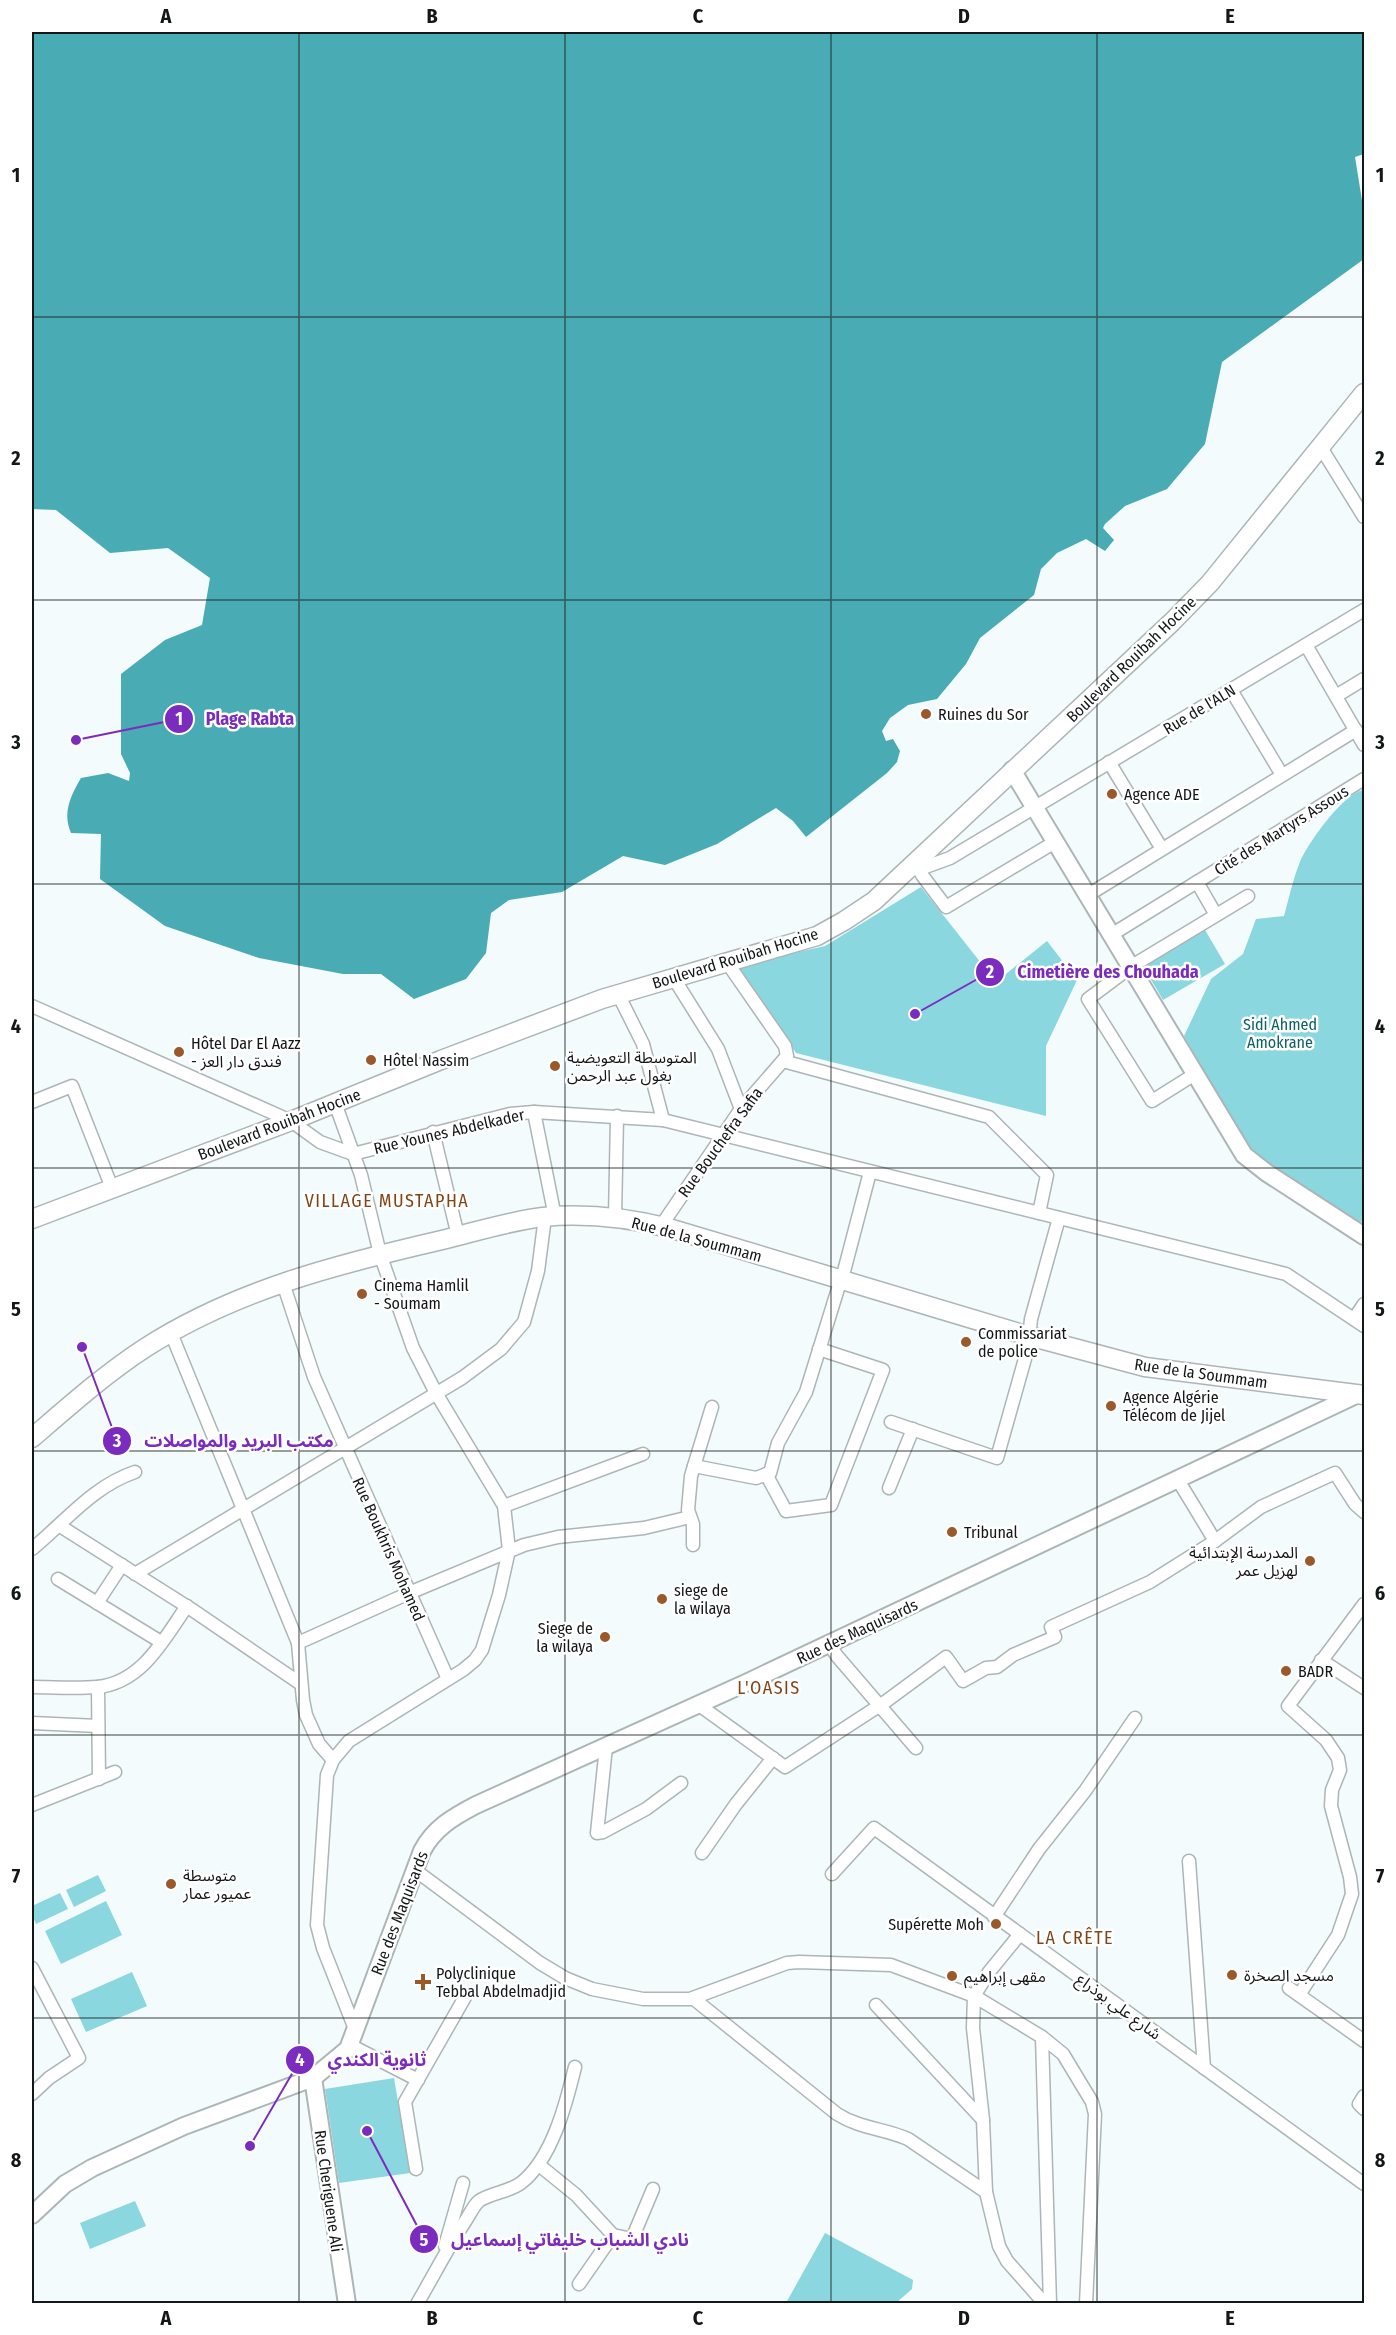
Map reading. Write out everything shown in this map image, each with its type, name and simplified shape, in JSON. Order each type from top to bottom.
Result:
[{"type":"main road","name":"Boulevard Rouibah Hocine","points":[[32,1219],[291,1121],[441,1060],[618,994],[817,936],[844,921],[913,870],[1012,770],[1121,671],[1202,590],[1320,446],[1362,401]]},
{"type":"main road","points":[[1012,770],[1244,1155],[1267,1173],[1365,1236]]},
{"type":"main road","name":"Rue de la Soummam","points":[[32,1438],[144,1348],[216,1309],[258,1290],[380,1254],[550,1217],[615,1218],[661,1226],[1029,1336],[1145,1367],[1361,1395]]},
{"type":"main road","name":"Rue des Maquisards","points":[[352,2037],[427,1841],[451,1819],[476,1805],[699,1705],[1361,1395]]},
{"type":"main road","points":[[32,2215],[65,2184],[105,2162],[184,2126],[312,2078],[348,2049],[352,2037]]},
{"type":"main road","name":"Rue Cheriguene Ali","points":[[312,2078],[347,2304]]},
{"type":"street","points":[[1320,446],[1365,517]]},
{"type":"street","name":"Rue de l'ALN","points":[[913,870],[950,858],[1365,610]]},
{"type":"street","points":[[1306,645],[1365,745]]},
{"type":"street","points":[[1336,696],[1365,679]]},
{"type":"street","points":[[1231,690],[1282,775]]},
{"type":"street","points":[[1088,896],[1356,730]]},
{"type":"street","points":[[1109,762],[1162,849]]},
{"type":"street","name":"Cité des Martyrs Assous","points":[[1111,934],[1365,779]]},
{"type":"street","points":[[913,870],[946,907],[1055,842]]},
{"type":"street","name":"Cité des Martyrs Assous","points":[[1197,882],[1216,915]]},
{"type":"street","points":[[1195,1074],[1152,1101],[1088,999],[1132,966],[1248,896]]},
{"type":"street","points":[[726,962],[785,1046],[788,1054],[783,1061],[989,1117],[1047,1175],[1039,1213]]},
{"type":"street","points":[[673,977],[718,1049],[741,1109]]},
{"type":"street","points":[[618,994],[643,1044],[663,1120]]},
{"type":"street","points":[[32,1006],[291,1121],[320,1143],[353,1154]]},
{"type":"street","name":"Rue Bouchefra Safia","points":[[661,1226],[741,1109],[774,1068],[783,1061]]},
{"type":"street","points":[[32,1102],[72,1086],[112,1188]]},
{"type":"street","points":[[335,1103],[361,1175],[380,1254],[413,1348],[436,1393],[504,1506],[509,1550],[499,1595],[482,1650],[470,1665],[349,1741],[333,1760],[327,1775],[317,1925],[323,1948],[352,2037],[418,2080]]},
{"type":"street","points":[[135,1574],[462,1378],[494,1354],[524,1322],[550,1217],[534,1112]]},
{"type":"street","name":"Rue Younes Abdelkader","points":[[353,1154],[510,1114],[534,1112],[663,1120],[1286,1274],[1359,1323]]},
{"type":"street","points":[[615,1218],[617,1116]]},
{"type":"street","points":[[433,1132],[458,1236]]},
{"type":"street","points":[[694,1466],[756,1478],[770,1473],[778,1443],[806,1392],[842,1279],[870,1172]]},
{"type":"street","points":[[891,1422],[997,1458],[1028,1348],[1031,1319],[1059,1218]]},
{"type":"street","name":"Rue Boukhris Mohamed","points":[[283,1282],[314,1377],[448,1679]]},
{"type":"street","points":[[1359,1323],[1365,1304]]},
{"type":"street","points":[[171,1333],[298,1643],[304,1707],[319,1744],[333,1760]]},
{"type":"street","points":[[766,1474],[786,1511],[831,1505],[883,1370],[819,1349]]},
{"type":"street","points":[[693,1545],[693,1524],[688,1509],[691,1476],[712,1407]]},
{"type":"street","points":[[889,1488],[913,1429]]},
{"type":"street","points":[[504,1506],[643,1454]]},
{"type":"street","points":[[32,1549],[60,1526],[78,1506],[119,1478],[135,1472]]},
{"type":"street","points":[[699,1705],[785,1767],[879,1706],[946,1657],[963,1681],[986,1668],[997,1667],[1013,1655],[1055,1637],[1051,1627],[1150,1582],[1215,1541],[1261,1507],[1335,1473],[1355,1504],[1365,1512]]},
{"type":"street","points":[[1178,1480],[1215,1541]]},
{"type":"street","points":[[298,1643],[509,1550],[547,1539],[644,1528],[690,1517]]},
{"type":"street","points":[[60,1526],[187,1606],[301,1684]]},
{"type":"street","points":[[97,1603],[122,1565]]},
{"type":"street","points":[[57,1579],[161,1642]]},
{"type":"street","points":[[1365,1604],[1288,1707],[1326,1740],[1338,1758],[1340,1770],[1332,1790],[1331,1806],[1350,1876],[1352,1894],[1338,1935],[1325,1957],[1294,1991],[1365,2040]]},
{"type":"street","points":[[32,1687],[98,1687],[130,1675],[149,1660],[187,1606]]},
{"type":"street","points":[[829,1644],[916,1748]]},
{"type":"street","points":[[1321,1660],[1365,1688]]},
{"type":"street","points":[[98,1687],[99,1779]]},
{"type":"street","points":[[994,1917],[1039,1849],[1086,1791],[1136,1718]]},
{"type":"street","points":[[32,1723],[99,1726]]},
{"type":"street","points":[[606,1746],[597,1833],[646,1809],[681,1783]]},
{"type":"street","points":[[702,1853],[736,1804],[773,1758]]},
{"type":"street","points":[[32,1805],[115,1773]]},
{"type":"street","name":"شارع علي بوذراع","points":[[832,1874],[874,1828],[1365,2184]]},
{"type":"street","points":[[1189,1861],[1204,2068]]},
{"type":"street","points":[[415,1870],[540,1963],[574,1983],[601,1991],[643,1998],[678,2000],[694,1998],[775,1966],[799,1962],[891,1965],[974,1996],[1042,2037],[1063,2054],[1094,2109],[1086,2304]]},
{"type":"street","points":[[1020,1934],[989,1972],[974,1996],[973,2028],[983,2120],[986,2192],[999,2246],[1007,2261],[1045,2304]]},
{"type":"street","points":[[32,1968],[79,2058],[49,2078],[32,2094]]},
{"type":"street","points":[[416,2169],[405,2102],[465,1997]]},
{"type":"street","points":[[694,1998],[837,2114],[851,2123],[895,2133],[908,2139],[986,2192]]},
{"type":"street","points":[[876,2005],[983,2120]]},
{"type":"street","points":[[1042,2037],[1050,2304]]},
{"type":"street","points":[[417,2304],[442,2256],[479,2201],[521,2183],[539,2164],[548,2148],[567,2100],[575,2067]]},
{"type":"street","points":[[1365,2096],[1359,2104],[1365,2109]]},
{"type":"street","points":[[539,2164],[576,2195],[613,2235],[632,2239],[653,2189]]},
{"type":"street","points":[[442,2256],[464,2183]]},
{"type":"street","points":[[579,2284],[613,2235]]},
{"type":"green space","name":"Sidi Ahmed Amokrane","points":[[1364,790],[1364,1219],[1360,1223],[1251,1151],[1184,1036],[1211,979],[1243,954],[1256,919],[1284,916],[1300,862],[1318,831],[1347,799]]},
{"type":"green space","points":[[921,887],[996,982],[1047,941],[1077,980],[1046,1046],[1046,1116],[796,1053],[737,966],[825,946]]},
{"type":"green space","points":[[1205,930],[1225,964],[1163,1000],[1143,966]]},
{"type":"green space","points":[[98,1875],[106,1891],[74,1907],[66,1890]]},
{"type":"green space","points":[[60,1893],[68,1909],[36,1924],[32,1906]]},
{"type":"green space","points":[[106,1901],[122,1935],[61,1964],[45,1931]]},
{"type":"green space","points":[[132,1972],[147,2006],[86,2032],[71,1999]]},
{"type":"green space","points":[[394,2078],[410,2173],[339,2183],[325,2089]]},
{"type":"green space","points":[[135,2201],[146,2226],[90,2249],[80,2223]]},
{"type":"green space","points":[[825,2233],[913,2280],[912,2289],[896,2303],[786,2303]]},
{"type":"shaded area","points":[[32,32],[1364,32],[1364,154],[1355,157],[1364,213],[1364,259],[1222,362],[1205,444],[1167,489],[1125,506],[1105,524],[1103,528],[1114,540],[1105,551],[1086,539],[1057,553],[1041,569],[1034,595],[980,638],[966,664],[937,699],[908,705],[890,718],[882,731],[886,741],[893,739],[900,751],[897,762],[887,773],[806,837],[793,821],[776,808],[717,844],[665,865],[623,856],[562,892],[509,900],[491,913],[486,953],[466,979],[414,999],[381,974],[343,974],[259,958],[165,926],[100,879],[101,834],[71,833],[68,826],[67,818],[71,798],[81,778],[108,773],[129,781],[130,773],[121,754],[121,674],[165,640],[202,625],[210,578],[168,548],[110,553],[56,510],[32,509]]},
{"type":"place","name":"Ruines du Sor","points":[[926,714]]},
{"type":"place","name":"Plage Rabta","points":[[76,740]]},
{"type":"place","name":"Agence ADE","points":[[1112,794]]},
{"type":"place","name":"Cimetière des Chouhada","points":[[915,1014]]},
{"type":"place","name":"Hôtel Dar El Aazz - فندق دار العز","points":[[179,1052]]},
{"type":"place","name":"Hôtel Nassim","points":[[371,1060]]},
{"type":"place","name":"المتوسطة التعويضية بغول عبد الرحمن","points":[[555,1066]]},
{"type":"place","name":"Cinema Hamlil - Soumam","points":[[362,1294]]},
{"type":"place","name":"Commissariat de police","points":[[966,1342]]},
{"type":"place","name":"مكتب البريد والمواصلات","points":[[82,1347]]},
{"type":"place","name":"Agence Algérie Télécom de Jijel","points":[[1111,1406]]},
{"type":"place","name":"Tribunal","points":[[952,1532]]},
{"type":"place","name":"المدرسة الإبتدائية لهزيل عمر","points":[[1310,1561]]},
{"type":"place","name":"siege de la wilaya","points":[[662,1599]]},
{"type":"place","name":"Siege de la wilaya","points":[[605,1637]]},
{"type":"place","name":"BADR","points":[[1286,1671]]},
{"type":"place","name":"متوسطة عميور عمار","points":[[171,1884]]},
{"type":"place","name":"Supérette Moh","points":[[996,1924]]},
{"type":"place","name":"مسجد الصخرة","points":[[1232,1975]]},
{"type":"place","name":"مقهى إبراهيم","points":[[952,1976]]},
{"type":"place","name":"Polyclinique Tebbal Abdelmadjid","points":[[423,1982]]},
{"type":"place","name":"نادي الشباب خليفاتي إسماعيل","points":[[367,2131]]},
{"type":"place","name":"ثانوية الكندي","points":[[250,2146]]},
{"type":"district","name":"VILLAGE MUSTAPHA","points":[[387,1201]]},
{"type":"district","name":"L'OASIS","points":[[769,1688]]},
{"type":"district","name":"LA CRÊTE","points":[[1075,1938]]}]
